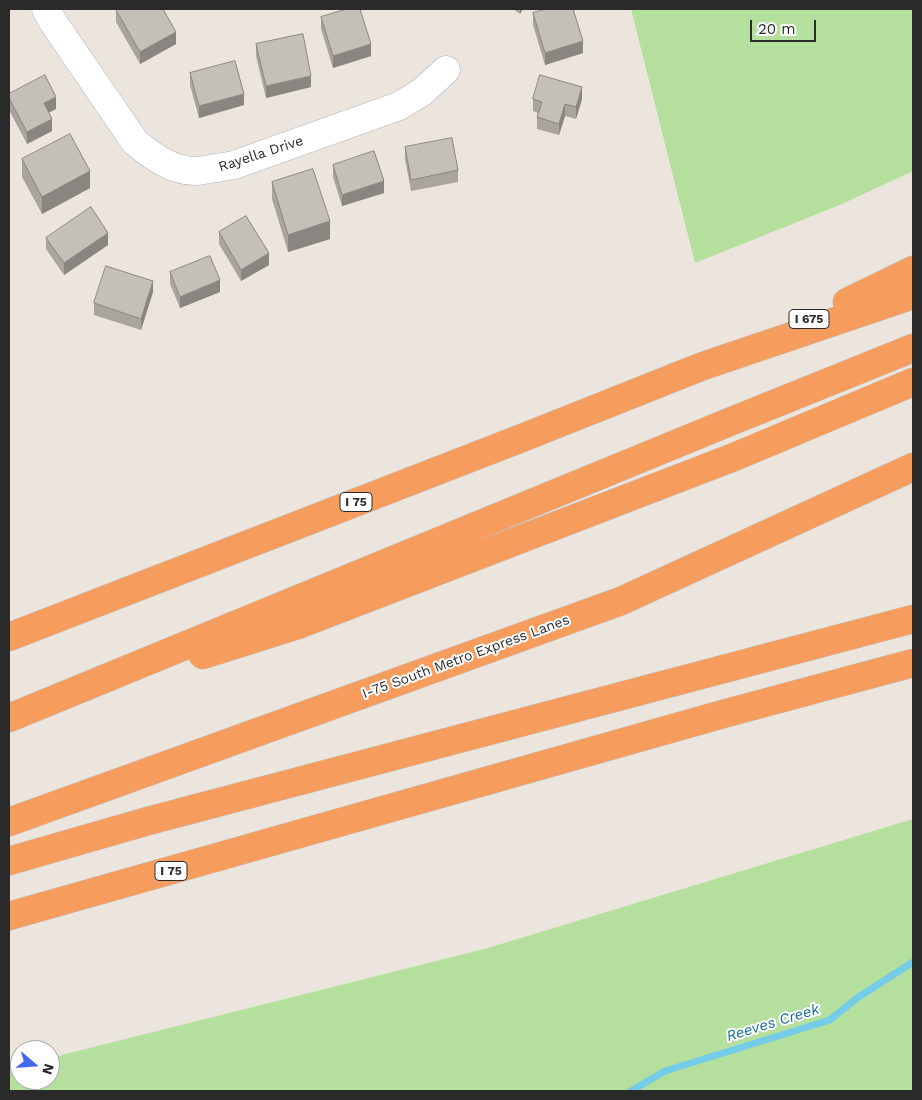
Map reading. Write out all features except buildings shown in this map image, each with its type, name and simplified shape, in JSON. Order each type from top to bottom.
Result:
[{"type":"highway","name":"I 675","points":[[704,366],[913,270]]},
{"type":"highway","name":"I 75","points":[[9,637],[704,366],[913,295]]},
{"type":"highway","points":[[9,718],[913,348]]},
{"type":"highway","points":[[9,718],[298,624],[734,457],[913,382]]},
{"type":"highway","name":"I-75 South Metro Express Lanes","points":[[9,822],[621,601],[913,467]]},
{"type":"highway","points":[[9,861],[158,819],[913,619]]},
{"type":"highway","name":"I 75","points":[[9,916],[714,717],[913,663]]},
{"type":"street","name":"Rayella Drive","points":[[46,9],[135,142],[152,156],[170,165],[192,171],[211,170],[234,165],[399,106],[422,92],[446,70]]},
{"type":"green space","points":[[631,9],[913,9],[913,171],[842,204],[695,263]]},
{"type":"green space","points":[[913,819],[913,1091],[9,1091],[9,1068],[10,1090],[60,1090],[60,1055],[488,948]]},
{"type":"waterway","name":"Reeves Creek","points":[[631,1091],[665,1071],[830,1020],[857,998],[913,962]]}]
